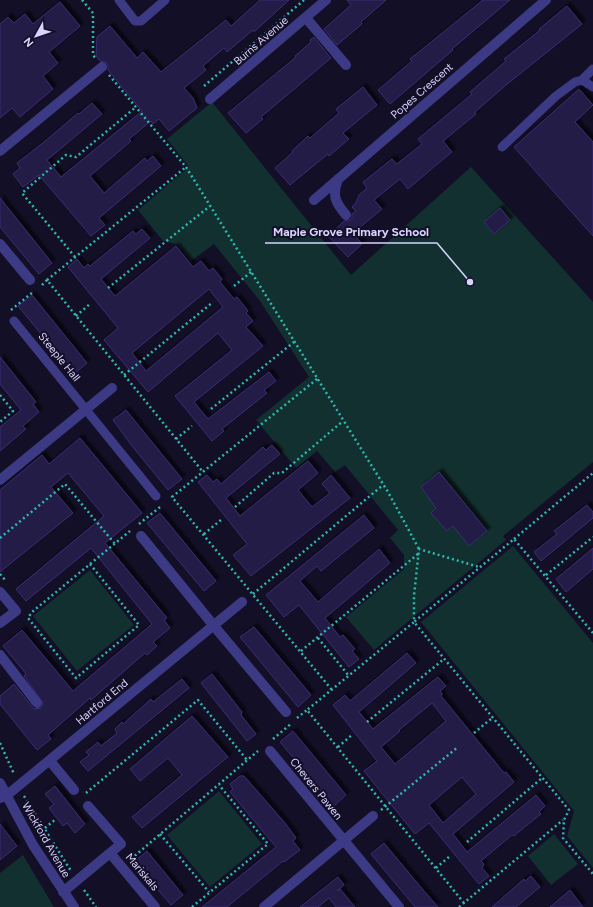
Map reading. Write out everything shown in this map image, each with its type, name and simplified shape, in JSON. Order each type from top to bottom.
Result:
[{"type":"street","name":"Burns Avenue","points":[[210,99],[326,0]]},
{"type":"street","name":"Popes Crescent","points":[[314,200],[546,0]]},
{"type":"street","points":[[306,18],[346,65]]},
{"type":"street","points":[[0,151],[102,67]]},
{"type":"street","points":[[338,179],[335,190],[335,198],[346,215]]},
{"type":"street","points":[[0,244],[30,280]]},
{"type":"street","points":[[0,480],[112,388]]},
{"type":"street","points":[[141,536],[286,712]]},
{"type":"street","points":[[0,592],[16,611],[0,623]]},
{"type":"street","name":"Hartford End","points":[[3,797],[50,761],[242,602]]},
{"type":"street","points":[[0,655],[37,703]]},
{"type":"street","name":"Chevers Pawen","points":[[270,751],[398,907]]},
{"type":"street","points":[[50,761],[74,790]]},
{"type":"street","name":"Wickford Avenue","points":[[0,783],[3,797],[74,907]]},
{"type":"street","name":"Mariskals","points":[[63,892],[121,844],[88,806]]},
{"type":"street","points":[[264,907],[373,816]]},
{"type":"street","name":"Mariskals","points":[[110,853],[155,907]]},
{"type":"lane","points":[[120,0],[135,21],[141,21],[165,0]]},
{"type":"lane","points":[[502,146],[556,96],[575,82],[582,80],[593,69]]},
{"type":"lane","points":[[582,80],[593,87]]},
{"type":"lane","name":"Steeple Hall","points":[[14,321],[156,496]]},
{"type":"path","points":[[82,0],[93,13],[93,55],[186,167],[383,485],[419,549],[414,596],[414,622],[569,810],[564,820],[563,838],[593,874]]},
{"type":"path","points":[[204,86],[304,0]]},
{"type":"path","points":[[75,257],[22,193],[66,155],[76,157],[136,107]]},
{"type":"path","points":[[41,285],[186,167]]},
{"type":"path","points":[[108,288],[210,206]]},
{"type":"path","points":[[234,286],[251,272]]},
{"type":"path","points":[[47,280],[203,472]]},
{"type":"path","points":[[6,314],[35,290]]},
{"type":"path","points":[[124,375],[213,302]]},
{"type":"path","points":[[76,316],[91,303]]},
{"type":"path","points":[[211,409],[294,342]]},
{"type":"path","points":[[167,501],[317,379]]},
{"type":"path","points":[[0,395],[13,411],[0,422]]},
{"type":"path","points":[[235,507],[274,473],[282,473],[343,421]]},
{"type":"path","points":[[176,439],[192,426]]},
{"type":"path","points":[[271,740],[593,473]]},
{"type":"path","points":[[0,538],[65,484],[114,544]]},
{"type":"path","points":[[253,594],[383,485]]},
{"type":"path","points":[[172,497],[332,690]]},
{"type":"path","points":[[138,525],[161,506]]},
{"type":"path","points":[[204,534],[222,518]]},
{"type":"path","points":[[90,564],[139,625],[76,678],[28,618],[32,612],[114,544],[132,530]]},
{"type":"path","points":[[546,575],[593,537]]},
{"type":"path","points":[[514,539],[546,575],[593,633]]},
{"type":"path","points":[[419,549],[480,567]]},
{"type":"path","points":[[301,651],[418,554]]},
{"type":"path","points":[[318,638],[349,676]]},
{"type":"path","points":[[367,722],[444,659]]},
{"type":"path","points":[[85,794],[198,700],[248,760]]},
{"type":"path","points":[[307,710],[464,903]]},
{"type":"path","points":[[474,733],[492,718]]},
{"type":"path","points":[[338,747],[353,734]]},
{"type":"path","points":[[0,743],[14,774]]},
{"type":"path","points":[[373,816],[458,746]]},
{"type":"path","points":[[130,860],[259,750]]},
{"type":"path","points":[[467,842],[542,778]]},
{"type":"path","points":[[192,907],[268,844],[219,785]]},
{"type":"path","points":[[24,796],[72,873]]},
{"type":"path","points":[[44,828],[56,819]]},
{"type":"path","points":[[459,907],[564,820]]},
{"type":"path","points":[[160,834],[210,892]]},
{"type":"path","points":[[436,868],[450,856]]},
{"type":"path","points":[[83,888],[96,907]]},
{"type":"green space","points":[[212,102],[351,275],[471,167],[593,302],[593,462],[503,536],[506,540],[374,650],[346,617],[404,569],[404,555],[390,538],[398,530],[345,465],[335,472],[317,451],[296,468],[256,420],[309,377],[260,301],[214,244],[191,261],[176,244],[163,241],[138,210],[189,167],[167,139]]},
{"type":"green space","points":[[513,546],[593,643],[593,868],[567,836],[574,811],[421,622]]},
{"type":"green space","points":[[90,570],[134,625],[77,671],[33,616]]},
{"type":"green space","points":[[219,791],[262,844],[210,887],[167,835]]},
{"type":"green space","points":[[554,834],[578,864],[551,885],[528,856]]},
{"type":"green space","points":[[23,855],[54,907],[0,907],[0,873]]},
{"type":"building","points":[[260,0],[289,0],[254,32],[253,30],[227,52],[224,48],[203,66],[206,70],[184,88],[193,98],[197,108],[169,131],[159,119],[153,124],[151,121],[129,139],[131,141],[90,176],[104,193],[145,158],[147,161],[153,156],[161,166],[99,218],[105,225],[91,236],[39,175],[23,187],[13,174],[20,168],[17,163],[92,103],[102,114],[47,160],[61,177],[142,111],[108,70],[107,63],[100,61],[96,56],[97,37],[110,26],[137,58],[143,52],[161,72],[226,20],[231,26]]},
{"type":"building","points":[[347,0],[386,0],[361,22],[362,24],[337,45],[324,29],[351,5]]},
{"type":"building","points":[[483,0],[510,0],[390,104],[378,90],[412,61],[410,59]]},
{"type":"building","points":[[60,2],[80,26],[49,52],[58,63],[43,76],[53,89],[20,117],[12,108],[0,118],[0,24],[8,17],[14,23],[25,14],[33,24]]},
{"type":"building","points":[[567,6],[582,24],[506,85],[475,112],[476,114],[443,141],[452,152],[408,189],[400,179],[374,200],[382,209],[353,233],[362,244],[348,257],[328,236],[344,221],[352,218],[352,214],[356,211],[352,207],[356,203],[359,195],[367,188],[363,182],[392,159],[397,164],[422,144],[418,139],[472,94],[470,92],[506,61],[504,59]]},
{"type":"building","points":[[314,37],[331,58],[261,117],[263,119],[246,133],[228,113],[296,57],[295,56],[311,42],[310,40]]},
{"type":"building","points":[[363,87],[377,105],[343,133],[349,139],[290,185],[275,168],[308,136],[310,138],[339,113],[336,109]]},
{"type":"building","points":[[579,89],[593,105],[575,122],[593,142],[593,236],[514,147]]},
{"type":"building","points":[[0,198],[52,263],[39,274],[0,227]]},
{"type":"building","points":[[500,208],[510,220],[494,234],[484,222]]},
{"type":"building","points":[[142,229],[150,238],[101,279],[115,296],[176,246],[193,267],[201,261],[209,271],[213,268],[222,279],[220,282],[234,299],[237,297],[248,311],[246,313],[253,321],[246,327],[263,346],[194,402],[208,419],[269,372],[276,381],[264,390],[267,393],[222,429],[224,431],[212,441],[175,396],[232,350],[218,333],[148,392],[104,340],[118,328],[68,267],[77,259],[84,268],[88,264],[90,266],[133,231],[136,234]],"holes":[[[209,289],[223,307],[146,371],[132,353]]]},
{"type":"building","points":[[32,295],[87,363],[74,374],[18,306]]},
{"type":"building","points":[[0,357],[36,402],[33,404],[39,412],[23,426],[26,429],[0,451],[0,427],[21,410],[0,384]]},
{"type":"building","points":[[126,410],[182,479],[168,490],[113,420]]},
{"type":"building","points":[[80,438],[142,513],[105,543],[167,618],[164,620],[170,628],[153,642],[157,646],[147,655],[145,653],[91,700],[90,698],[48,735],[51,739],[37,750],[0,704],[0,696],[14,684],[34,709],[41,708],[43,703],[24,676],[26,674],[3,646],[22,630],[73,691],[152,624],[91,548],[26,601],[16,589],[104,516],[68,473],[51,487],[73,513],[0,572],[0,490],[42,455],[49,464]]},
{"type":"building","points":[[272,445],[280,454],[226,498],[240,516],[308,461],[318,473],[298,490],[312,507],[330,493],[322,484],[331,475],[350,498],[251,576],[233,555],[247,544],[198,482],[207,475],[213,482],[217,479],[221,484],[263,447],[266,450]]},
{"type":"building","points":[[439,472],[487,531],[469,546],[453,526],[447,531],[431,513],[436,508],[421,487]]},
{"type":"building","points":[[587,505],[593,512],[593,518],[541,561],[534,552],[557,534],[554,531]]},
{"type":"building","points":[[160,513],[216,581],[204,591],[147,523]]},
{"type":"building","points":[[364,515],[374,528],[321,571],[317,566],[300,581],[318,602],[379,549],[390,563],[325,618],[340,637],[343,635],[355,649],[352,651],[359,659],[349,667],[299,605],[284,617],[266,595]]},
{"type":"building","points":[[593,548],[593,569],[566,592],[556,579]]},
{"type":"building","points":[[254,627],[311,695],[298,707],[240,637]]},
{"type":"building","points":[[407,653],[416,663],[359,712],[373,729],[438,677],[446,686],[440,691],[442,694],[441,696],[504,773],[506,772],[514,782],[453,834],[467,852],[536,795],[545,806],[539,812],[541,814],[514,836],[512,835],[481,861],[484,864],[482,868],[489,876],[479,884],[429,823],[415,834],[364,771],[377,761],[333,705],[345,695],[350,701]],"holes":[[[432,703],[446,721],[395,764],[381,747]],[[462,777],[476,794],[443,823],[429,805]]]},
{"type":"building","points":[[212,674],[242,712],[241,715],[256,734],[247,741],[201,683]]},
{"type":"building","points":[[182,679],[189,688],[88,771],[80,762],[89,755],[86,752],[98,742],[101,746],[117,733],[115,729],[122,722],[123,724],[151,699],[153,702]]},
{"type":"building","points":[[192,716],[228,757],[142,828],[132,817],[182,775],[168,758],[140,781],[130,769]]},
{"type":"building","points":[[293,731],[346,795],[334,806],[280,742]]},
{"type":"building","points":[[240,776],[244,776],[285,823],[296,838],[293,841],[300,850],[284,862],[283,861],[227,907],[202,907],[276,847],[230,792],[233,789],[230,784]]},
{"type":"building","points":[[55,786],[85,824],[75,833],[67,823],[63,826],[49,808],[54,804],[45,794]]},
{"type":"building","points":[[0,824],[17,846],[0,860]]},
{"type":"building","points":[[384,843],[438,907],[415,907],[371,854]]},
{"type":"building","points":[[147,851],[183,895],[171,905],[134,862]]},
{"type":"building","points":[[531,876],[540,887],[516,907],[492,907],[524,879],[525,881]]},
{"type":"building","points":[[338,877],[344,885],[337,891],[340,889],[355,907],[336,907],[329,898],[318,907],[300,907]]},
{"type":"building","points":[[570,890],[583,907],[550,907]]},
{"type":"place","name":"Maple Grove Primary School","points":[[470,282]]}]
